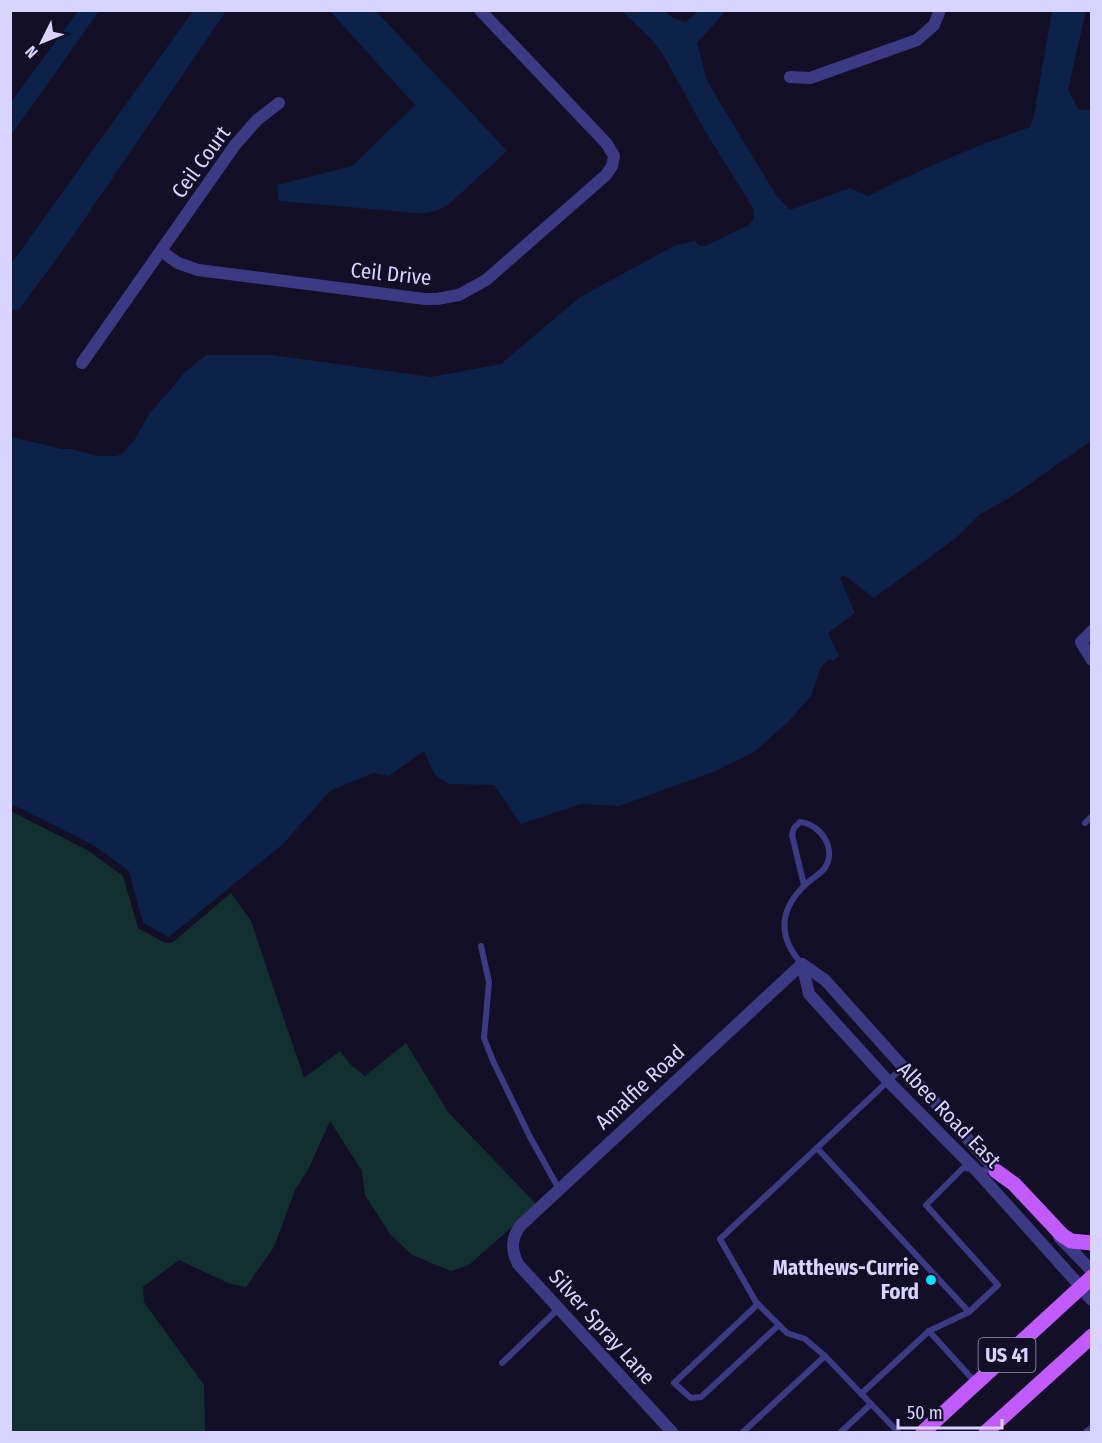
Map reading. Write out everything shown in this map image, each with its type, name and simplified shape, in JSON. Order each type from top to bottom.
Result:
[{"type":"main road","points":[[996,1171],[1014,1184],[1062,1235],[1082,1244],[1092,1243]]},
{"type":"main road","name":"US 41","points":[[923,1432],[1086,1282]]},
{"type":"main road","name":"US 41","points":[[992,1430],[1092,1336]]},
{"type":"street","name":"Ceil Drive","points":[[161,250],[178,262],[198,270],[425,299],[459,295],[486,280],[606,176],[612,166],[614,156],[607,144],[480,10]]},
{"type":"street","points":[[790,77],[810,78],[917,40],[934,25],[940,10]]},
{"type":"street","name":"Ceil Court","points":[[161,250],[235,145],[258,120],[279,103]]},
{"type":"street","points":[[82,363],[161,250]]},
{"type":"street","points":[[1092,631],[1081,642],[1092,660]]},
{"type":"street","name":"Albee Road East","points":[[802,964],[825,980],[996,1171],[1092,1271]]},
{"type":"street","name":"Albee Road East","points":[[802,964],[809,994],[888,1081],[1086,1282]]},
{"type":"street","name":"Amalfie Road","points":[[513,1244],[514,1234],[520,1226],[802,964]]},
{"type":"street","name":"Silver Spray Lane","points":[[513,1244],[513,1255],[518,1264],[672,1432]]},
{"type":"street","points":[[1086,1282],[1092,1299]]},
{"type":"lane","points":[[1085,823],[1092,816]]},
{"type":"lane","name":"Albee Road East","points":[[802,964],[791,953],[784,934],[786,915],[804,885],[823,870],[829,861],[830,850],[821,834],[809,822],[800,822],[794,828],[792,835],[804,885]]},
{"type":"lane","points":[[481,946],[489,982],[484,1038],[530,1137],[560,1189]]},
{"type":"lane","points":[[898,1432],[825,1356],[805,1339],[787,1333],[758,1304],[720,1239],[903,1067]]},
{"type":"lane","points":[[817,1148],[969,1312]]},
{"type":"lane","points":[[861,1394],[929,1331],[969,1312],[998,1285],[926,1205],[963,1168],[996,1171]]},
{"type":"lane","points":[[758,1304],[674,1383],[692,1398],[701,1396],[779,1325]]},
{"type":"lane","points":[[502,1363],[558,1308]]},
{"type":"lane","points":[[929,1331],[976,1383]]},
{"type":"lane","points":[[743,1432],[825,1356]]},
{"type":"lane","points":[[841,1432],[871,1404]]},
{"type":"lane","points":[[1086,1432],[1092,1427]]},
{"type":"green space","points":[[11,811],[89,851],[123,876],[138,928],[165,943],[173,942],[231,893],[251,921],[304,1078],[340,1051],[350,1064],[365,1076],[406,1043],[448,1112],[537,1205],[469,1265],[451,1271],[412,1255],[390,1234],[365,1195],[362,1171],[330,1121],[308,1170],[295,1190],[274,1247],[246,1287],[228,1283],[179,1260],[143,1287],[144,1302],[204,1385],[205,1432],[11,1432]]},
{"type":"water","points":[[79,10],[99,11],[11,135],[11,102]]},
{"type":"water","points":[[193,11],[226,11],[73,236],[18,311],[11,310],[11,264]]},
{"type":"water","points":[[330,11],[376,11],[507,151],[449,204],[433,212],[421,213],[279,201],[277,185],[352,166],[415,105]]},
{"type":"water","points":[[622,11],[665,11],[673,18],[686,22],[698,11],[726,11],[697,43],[707,81],[776,195],[790,210],[850,188],[868,196],[948,158],[1030,127],[1052,11],[1086,11],[1068,90],[1079,110],[1091,110],[1091,441],[1014,495],[979,515],[956,538],[874,598],[844,575],[840,578],[855,613],[828,633],[839,656],[833,661],[829,659],[821,667],[811,696],[788,722],[754,752],[713,772],[619,806],[581,804],[521,824],[494,785],[449,784],[435,775],[424,751],[389,776],[373,773],[330,791],[283,844],[169,937],[143,923],[129,871],[93,845],[11,804],[11,437],[97,456],[122,454],[135,439],[149,414],[184,373],[206,355],[272,355],[431,377],[501,364],[580,297],[676,245],[695,241],[699,246],[705,246],[749,225],[754,218],[753,208],[705,131],[665,58],[653,41]]},
{"type":"place","name":"Matthews-Currie Ford","points":[[931,1280]]}]
